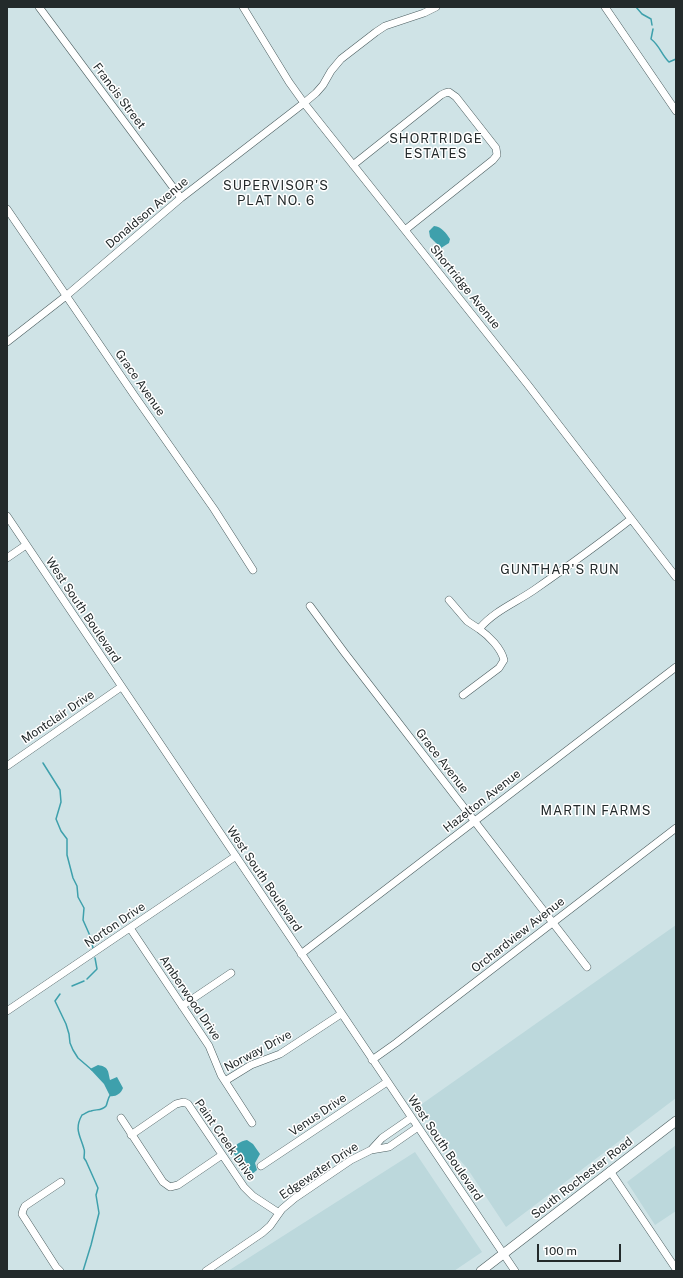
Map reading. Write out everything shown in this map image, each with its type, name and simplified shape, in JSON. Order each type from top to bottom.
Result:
[{"type":"main road","name":"South Rochester Road","points":[[481,1271],[676,1121]]},
{"type":"street","name":"Francis Street","points":[[39,7],[181,198]]},
{"type":"street","name":"Shortridge Avenue","points":[[243,7],[304,104],[528,385],[676,577]]},
{"type":"street","name":"Donaldson Avenue","points":[[7,342],[66,296],[181,198],[304,104],[323,85],[331,71],[341,59],[385,26],[424,13],[436,7]]},
{"type":"street","points":[[605,7],[676,111]]},
{"type":"street","points":[[353,165],[441,95],[450,92],[456,97],[496,148],[496,155],[493,160],[405,230]]},
{"type":"street","name":"Grace Avenue","points":[[7,209],[210,503],[253,570]]},
{"type":"street","name":"West South Boulevard","points":[[7,516],[515,1271]]},
{"type":"street","points":[[479,629],[494,614],[520,600],[576,561],[632,519]]},
{"type":"street","points":[[7,558],[26,545]]},
{"type":"street","points":[[449,600],[462,616],[484,632],[500,651],[504,660],[499,668],[463,695]]},
{"type":"street","name":"Grace Avenue","points":[[310,606],[587,967]]},
{"type":"street","name":"Hazelton Avenue","points":[[301,954],[676,667]]},
{"type":"street","name":"Montclair Drive","points":[[7,766],[121,687]]},
{"type":"street","name":"Orchardview Avenue","points":[[372,1060],[676,828]]},
{"type":"street","name":"Norton Drive","points":[[7,1012],[236,856]]},
{"type":"street","name":"Amberwood Drive","points":[[130,928],[211,1048],[218,1068],[225,1081],[252,1123]]},
{"type":"street","points":[[182,1006],[231,973]]},
{"type":"street","name":"Norway Drive","points":[[225,1081],[251,1065],[280,1054],[341,1014]]},
{"type":"street","name":"Venus Drive","points":[[261,1166],[387,1082]]},
{"type":"street","name":"Paint Creek Drive","points":[[132,1135],[176,1104],[184,1102],[190,1107],[248,1193],[279,1213]]},
{"type":"street","points":[[121,1118],[163,1182],[170,1187],[178,1185],[222,1155]]},
{"type":"street","name":"Edgewater Drive","points":[[371,1150],[382,1138],[412,1118]]},
{"type":"street","name":"Edgewater Drive","points":[[206,1271],[262,1233],[270,1226],[279,1213],[295,1198],[351,1160],[371,1150],[389,1147],[418,1127]]},
{"type":"street","points":[[610,1171],[676,1269]]},
{"type":"street","points":[[60,1271],[23,1219],[22,1212],[25,1206],[61,1182]]},
{"type":"shaded area","points":[[676,925],[676,1098],[506,1227],[467,1168],[449,1148],[419,1106]]},
{"type":"shaded area","points":[[676,1145],[676,1211],[655,1225],[627,1182]]},
{"type":"shaded area","points":[[415,1152],[482,1252],[454,1271],[228,1271]]},
{"type":"water","points":[[434,226],[442,229],[450,239],[449,243],[441,248],[430,237],[429,231]]},
{"type":"water","points":[[98,1065],[106,1068],[110,1080],[117,1077],[123,1088],[119,1093],[110,1096],[104,1084],[90,1069]]},
{"type":"water","points":[[247,1140],[253,1144],[260,1154],[255,1163],[257,1170],[251,1175],[246,1173],[233,1152],[234,1147],[242,1141]]},
{"type":"waterway","points":[[636,7],[642,14],[651,19],[652,25]]},
{"type":"waterway","points":[[653,29],[651,39],[666,59],[669,62],[676,59]]},
{"type":"waterway","points":[[43,763],[60,790],[61,802],[56,819],[61,831],[67,839],[67,855],[73,878],[77,886],[78,897],[84,908],[83,920],[91,938],[93,948]]},
{"type":"waterway","points":[[87,979],[97,969],[95,958]]},
{"type":"waterway","points":[[72,986],[84,981]]},
{"type":"waterway","points":[[60,994],[55,1001],[66,1024],[70,1043],[78,1058],[92,1070]]},
{"type":"waterway","points":[[83,1271],[99,1213],[96,1195],[98,1188],[84,1158],[84,1150],[78,1132],[78,1124],[82,1115],[89,1111],[104,1108],[111,1094]]},
{"type":"district","name":"SHORTRIDGE ESTATES","points":[[436,146]]},
{"type":"district","name":"SUPERVISOR'S PLAT NO. 6","points":[[276,194]]},
{"type":"district","name":"GUNTHAR'S RUN","points":[[560,570]]},
{"type":"district","name":"MARTIN FARMS","points":[[596,811]]}]
